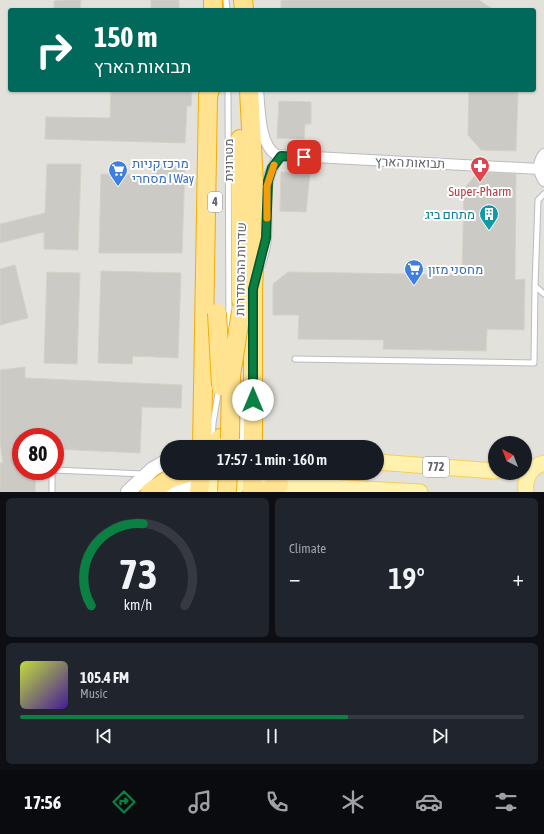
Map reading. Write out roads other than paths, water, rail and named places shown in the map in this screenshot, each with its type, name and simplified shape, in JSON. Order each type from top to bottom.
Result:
[{"type":"highway","points":[[202,440],[208,96],[209,92]]},
{"type":"highway","name":"שדרות ההסתדרות","points":[[214,92],[217,314],[222,373],[220,440]]},
{"type":"highway","name":"שדרות ההסתדרות","points":[[229,440],[232,376],[241,310],[240,92]]},
{"type":"highway","points":[[249,92],[256,222],[253,289],[253,439]]},
{"type":"highway","points":[[193,440],[198,434],[203,420]]},
{"type":"highway","points":[[150,492],[168,480]]},
{"type":"main road","name":"772","points":[[384,463],[488,470]]},
{"type":"main road","points":[[526,480],[526,492]]},
{"type":"main road","name":"772","points":[[208,483],[420,492]]},
{"type":"street","points":[[253,289],[266,238],[268,181],[272,168],[281,156],[271,152],[267,145],[263,130],[258,92]]},
{"type":"street","points":[[544,154],[539,163],[539,169],[544,181]]},
{"type":"street","name":"תבואות הארץ","points":[[281,156],[539,169]]},
{"type":"street","points":[[128,492],[146,475],[160,466]]},
{"type":"street","points":[[173,492],[208,483]]},
{"type":"lane","name":"מטרונית","points":[[228,92],[229,342]]},
{"type":"lane","points":[[295,359],[534,363],[538,200],[544,194]]},
{"type":"lane","points":[[536,286],[544,294]]},
{"type":"lane","points":[[229,350],[241,394],[243,414],[241,440]]},
{"type":"lane","points":[[212,440],[217,394],[227,357]]},
{"type":"lane","points":[[64,471],[146,475]]},
{"type":"lane","points":[[52,492],[53,480]]},
{"type":"place","name":"Super-Pharm","points":[[480,183]]},
{"type":"place","name":"מרכז קניות מסחרי I Way","points":[[118,187]]},
{"type":"place","name":"מתחם ביג","points":[[489,231]]},
{"type":"place","name":"מחסני מזון","points":[[414,286]]}]
